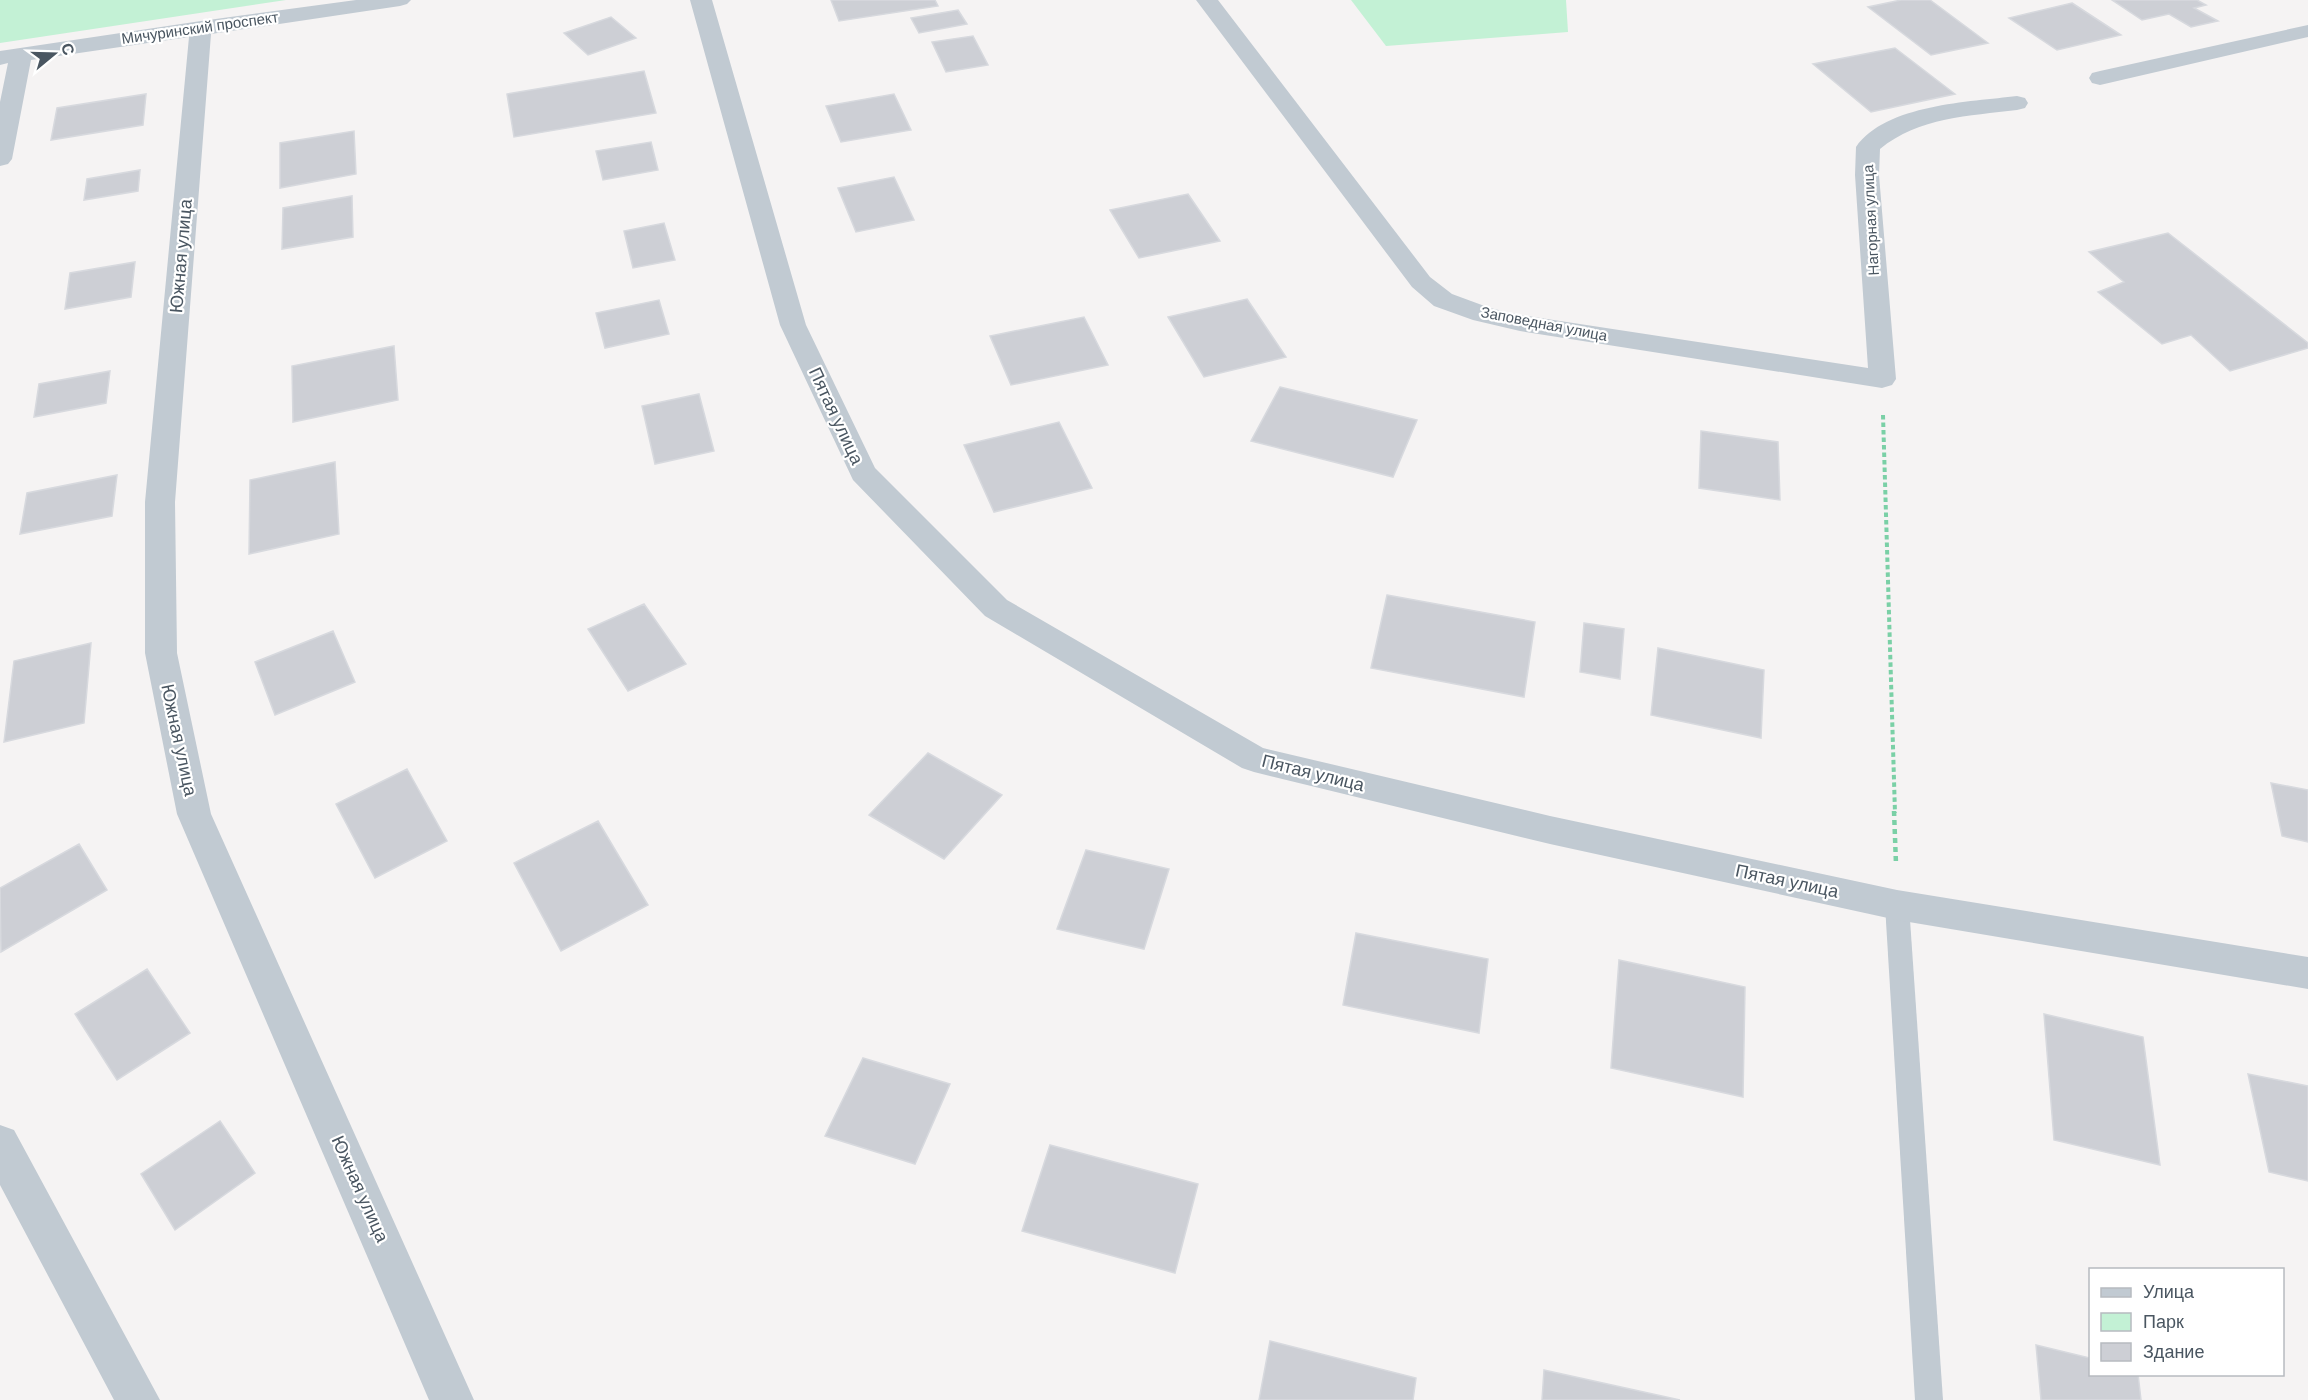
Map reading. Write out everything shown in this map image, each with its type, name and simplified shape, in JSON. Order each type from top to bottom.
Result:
[{"type":"street","name":"Мичуринский проспект","points":[[10,56],[400,0]]},
{"type":"street","name":"Пятая улица","points":[[700,0],[793,326],[863,473],[996,608],[1254,759],[1550,830],[1897,905],[2308,973]]},
{"type":"street","name":"Заповедная улица","points":[[1207,0],[1421,282],[1443,300],[1482,314],[1520,323],[1882,379]]},
{"type":"street","name":"Южная улица","points":[[201,27],[160,502],[161,653],[194,814],[452,1400]]},
{"type":"street","points":[[2100,78],[2308,32]]},
{"type":"street","points":[[0,159],[10,56]]},
{"type":"street","name":"Нагорная улица","points":[[1882,379],[1867,175],[1868,147],[1883,133],[1910,119],[2017,103]]},
{"type":"street","points":[[0,1144],[138,1400]]},
{"type":"lane","points":[[1897,905],[1929,1400]]},
{"type":"path","points":[[1882,379],[1897,905]]},
{"type":"green space","points":[[0,0],[286,0],[0,43]]},
{"type":"green space","points":[[1351,0],[1566,0],[1568,32],[1386,46]]},
{"type":"building","points":[[831,0],[935,0],[938,6],[839,21]]},
{"type":"building","points":[[1901,0],[1930,0],[1988,43],[1931,55],[1868,7]]},
{"type":"building","points":[[2112,0],[2197,0],[2206,5],[2194,8],[2218,21],[2191,27],[2169,14],[2142,20]]},
{"type":"building","points":[[2072,3],[2121,35],[2057,50],[2009,18]]},
{"type":"building","points":[[958,10],[967,24],[919,33],[911,18]]},
{"type":"building","points":[[611,17],[636,38],[588,55],[564,33]]},
{"type":"building","points":[[973,36],[988,65],[946,72],[932,42]]},
{"type":"building","points":[[1895,48],[1955,94],[1871,112],[1813,64]]},
{"type":"building","points":[[644,71],[656,113],[514,137],[507,94]]},
{"type":"building","points":[[146,94],[143,125],[51,140],[57,108]]},
{"type":"building","points":[[894,94],[911,130],[841,142],[826,106]]},
{"type":"building","points":[[354,131],[356,174],[280,188],[280,143]]},
{"type":"building","points":[[651,142],[658,170],[603,180],[596,151]]},
{"type":"building","points":[[140,170],[138,191],[84,200],[87,179]]},
{"type":"building","points":[[894,177],[914,220],[856,232],[838,188]]},
{"type":"building","points":[[1188,194],[1220,241],[1139,258],[1110,210]]},
{"type":"building","points":[[352,196],[353,237],[282,249],[283,208]]},
{"type":"building","points":[[664,223],[675,260],[633,268],[624,231]]},
{"type":"building","points":[[2168,233],[2308,343],[2308,348],[2230,371],[2191,335],[2162,344],[2098,292],[2124,282],[2089,252]]},
{"type":"building","points":[[135,262],[131,297],[65,309],[70,273]]},
{"type":"building","points":[[1247,299],[1286,357],[1204,377],[1168,317]]},
{"type":"building","points":[[659,300],[669,334],[605,348],[596,313]]},
{"type":"building","points":[[1084,317],[1108,365],[1011,385],[990,336]]},
{"type":"building","points":[[394,346],[398,400],[293,422],[292,366]]},
{"type":"building","points":[[110,371],[106,403],[34,417],[39,384]]},
{"type":"building","points":[[1280,387],[1417,420],[1393,477],[1251,441]]},
{"type":"building","points":[[699,394],[714,451],[655,464],[642,406]]},
{"type":"building","points":[[1059,422],[1092,488],[994,512],[964,445]]},
{"type":"building","points":[[1701,431],[1778,442],[1780,500],[1699,488]]},
{"type":"building","points":[[335,462],[339,534],[249,554],[250,480]]},
{"type":"building","points":[[117,475],[112,516],[20,534],[27,493]]},
{"type":"building","points":[[1387,595],[1535,622],[1524,697],[1371,668]]},
{"type":"building","points":[[644,604],[686,664],[628,691],[588,629]]},
{"type":"building","points":[[1584,623],[1624,629],[1620,679],[1580,672]]},
{"type":"building","points":[[333,631],[355,682],[275,715],[255,662]]},
{"type":"building","points":[[91,643],[84,723],[4,742],[14,661]]},
{"type":"building","points":[[1658,648],[1764,670],[1761,738],[1651,715]]},
{"type":"building","points":[[928,753],[1002,795],[944,859],[869,815]]},
{"type":"building","points":[[407,769],[447,841],[375,878],[336,804]]},
{"type":"building","points":[[2271,783],[2308,790],[2308,842],[2282,836]]},
{"type":"building","points":[[598,821],[648,905],[561,951],[514,863]]},
{"type":"building","points":[[79,844],[107,890],[1,952],[0,888]]},
{"type":"building","points":[[1086,850],[1169,869],[1144,949],[1057,929]]},
{"type":"building","points":[[1356,933],[1488,959],[1479,1033],[1343,1005]]},
{"type":"building","points":[[1619,960],[1745,987],[1743,1097],[1611,1068]]},
{"type":"building","points":[[147,969],[190,1033],[117,1080],[75,1014]]},
{"type":"building","points":[[2044,1014],[2143,1037],[2160,1165],[2054,1140]]},
{"type":"building","points":[[863,1058],[950,1084],[915,1164],[825,1136]]},
{"type":"building","points":[[2248,1074],[2308,1086],[2308,1181],[2269,1172]]},
{"type":"building","points":[[220,1121],[255,1173],[175,1230],[141,1174]]},
{"type":"building","points":[[1050,1145],[1198,1184],[1175,1273],[1022,1231]]},
{"type":"building","points":[[1270,1341],[1416,1378],[1413,1400],[1259,1400]]},
{"type":"building","points":[[2036,1345],[2089,1358],[2089,1376],[2138,1376],[2141,1400],[2041,1400]]},
{"type":"building","points":[[1544,1370],[1680,1400],[1542,1400]]}]
